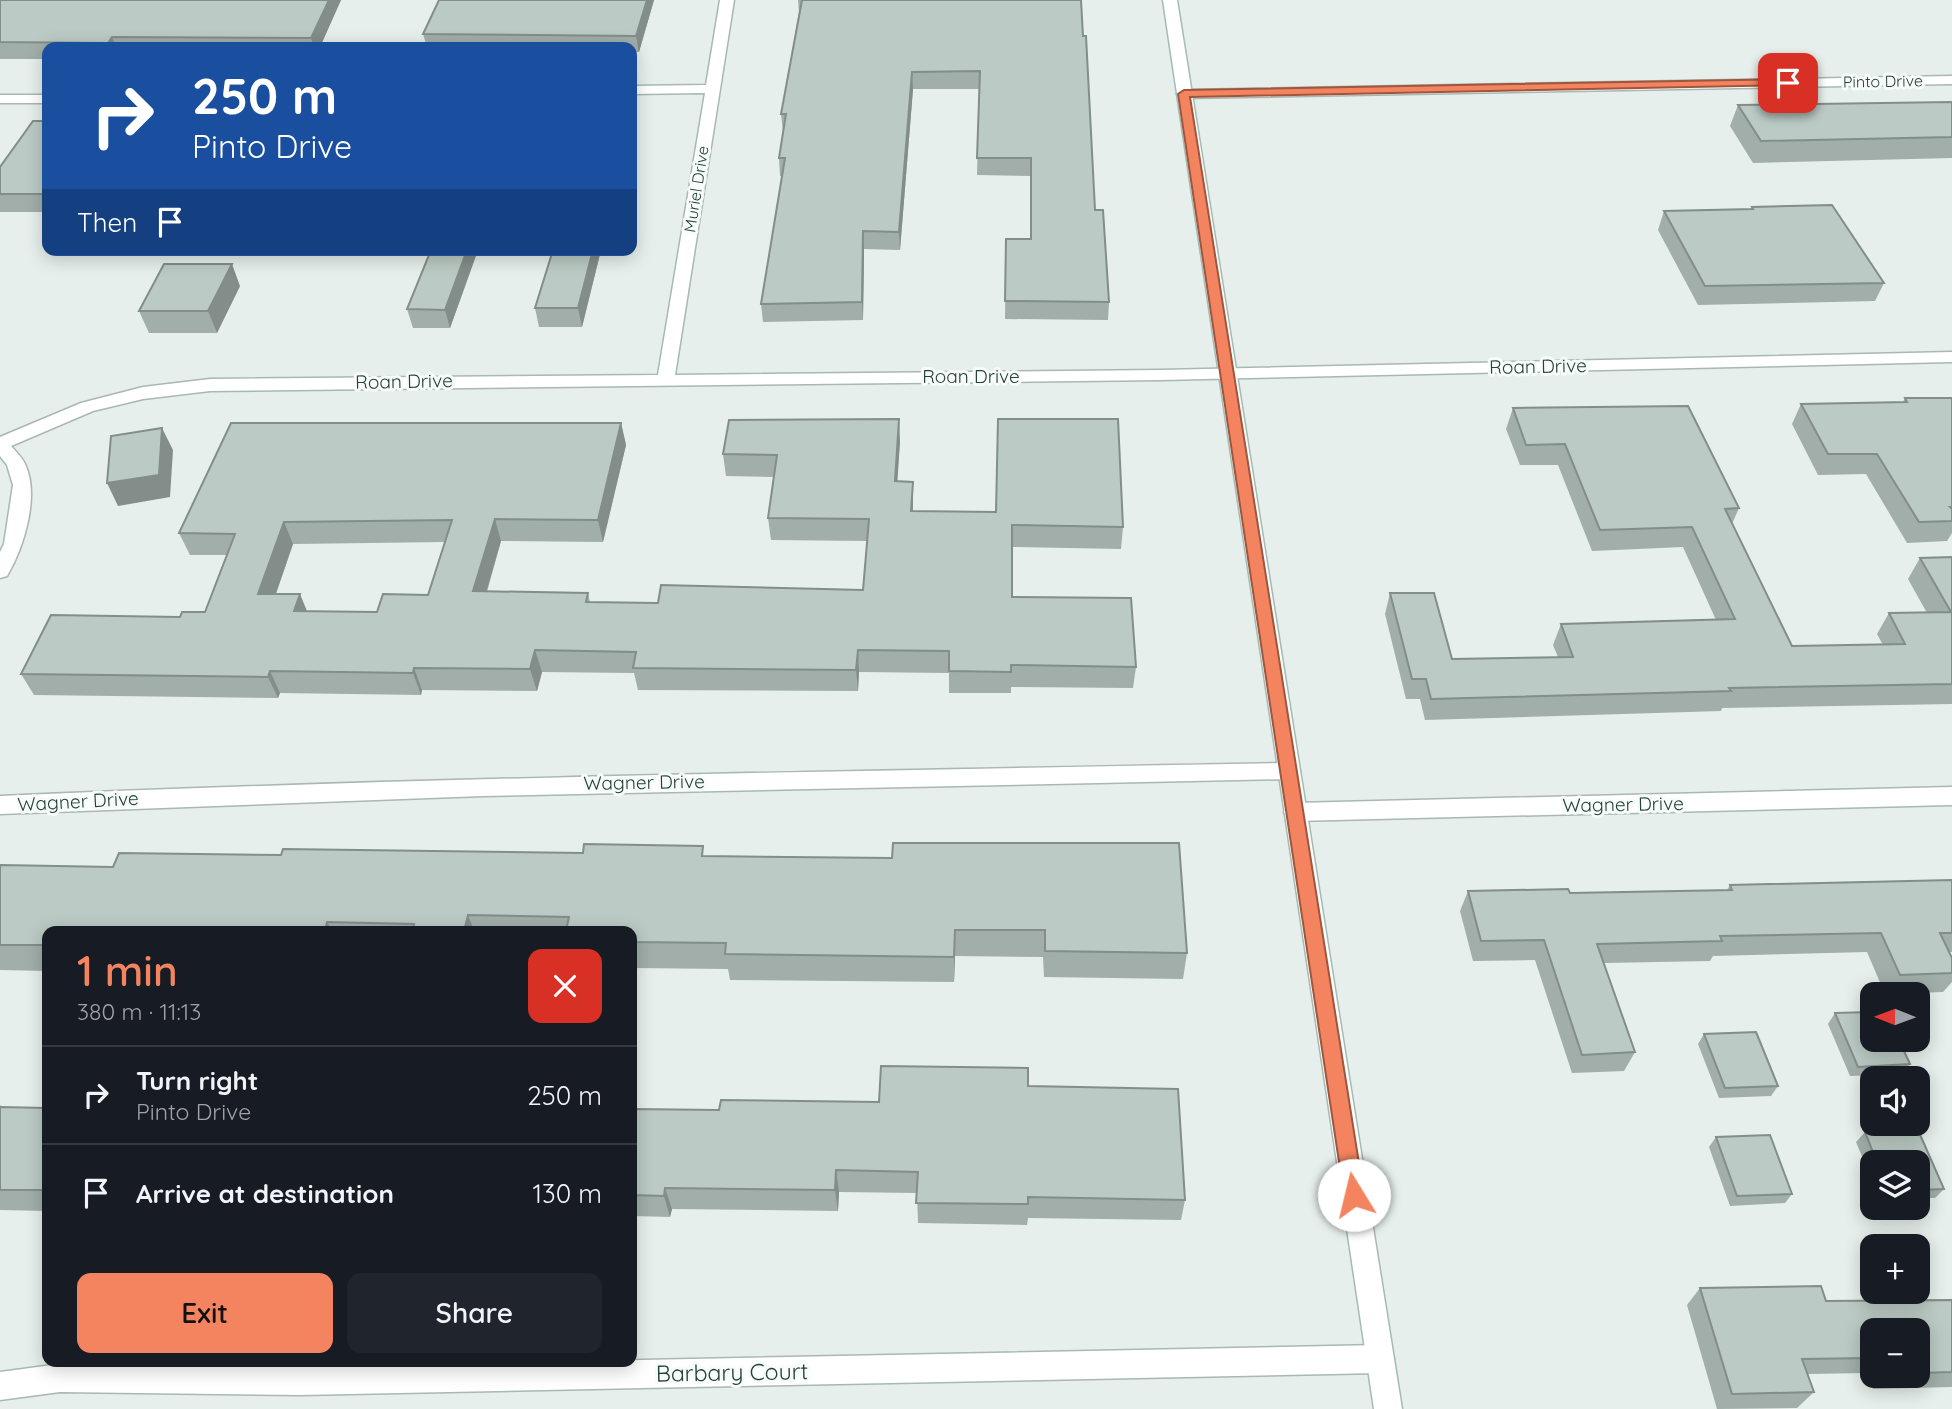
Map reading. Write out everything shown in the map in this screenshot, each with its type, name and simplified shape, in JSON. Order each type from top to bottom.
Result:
[{"type":"street","name":"Muriel Drive","points":[[666,378],[727,0]]},
{"type":"street","points":[[1170,0],[1388,1409]]},
{"type":"street","name":"Pinto Drive","points":[[1184,94],[1952,80]]},
{"type":"street","points":[[637,90],[712,89]]},
{"type":"street","points":[[0,99],[42,99]]},
{"type":"street","name":"Roan Drive","points":[[0,444],[87,407],[143,393],[210,384],[1228,373],[1952,357]]},
{"type":"street","points":[[0,444],[16,464],[22,485],[15,544],[0,571]]},
{"type":"street","name":"Wagner Drive","points":[[0,805],[215,794],[604,782],[1289,771]]},
{"type":"street","name":"Wagner Drive","points":[[1295,812],[1952,796]]},
{"type":"street","name":"Barbary Court","points":[[0,1386],[60,1378],[301,1381],[1380,1359]]},
{"type":"building","points":[[0,0],[329,0],[311,38],[112,37],[109,42],[0,42]]},
{"type":"building","points":[[439,0],[647,0],[636,36],[423,34]]},
{"type":"building","points":[[802,0],[1081,0],[1083,36],[1086,36],[1095,210],[1103,210],[1109,302],[1005,301],[1006,239],[1031,239],[1031,158],[977,158],[980,71],[912,72],[899,232],[863,231],[862,302],[761,304],[785,158],[779,158],[786,114],[781,114]]},
{"type":"building","points":[[1952,102],[1952,137],[1761,141],[1738,105]]},
{"type":"building","points":[[33,121],[42,121],[42,194],[0,194],[0,167]]},
{"type":"building","points":[[1832,205],[1884,283],[1705,286],[1664,211],[1753,209],[1752,207]]},
{"type":"building","points":[[429,256],[465,256],[445,310],[407,309]]},
{"type":"building","points":[[551,256],[591,256],[578,308],[535,308]]},
{"type":"building","points":[[164,264],[232,264],[208,311],[139,311]]},
{"type":"building","points":[[1905,398],[1952,398],[1952,521],[1919,522],[1877,454],[1828,454],[1801,404],[1907,402]]},
{"type":"building","points":[[1688,406],[1739,508],[1725,509],[1792,646],[1905,644],[1889,613],[1951,612],[1920,558],[1952,557],[1952,684],[1729,688],[1731,691],[1431,699],[1426,679],[1412,679],[1390,593],[1434,593],[1452,659],[1573,657],[1561,624],[1735,619],[1692,527],[1600,530],[1565,444],[1526,445],[1513,408]]},
{"type":"building","points":[[899,419],[895,481],[913,482],[911,511],[996,512],[998,419],[1118,419],[1123,527],[1012,525],[1012,597],[1131,598],[1136,667],[1011,665],[1011,672],[949,671],[949,651],[858,650],[856,670],[633,668],[636,652],[535,650],[530,669],[414,668],[413,673],[270,671],[268,677],[21,674],[51,615],[180,617],[182,612],[205,612],[235,534],[179,533],[231,423],[621,423],[598,520],[495,519],[473,591],[588,593],[586,602],[658,603],[661,585],[863,590],[869,519],[768,518],[777,455],[723,454],[729,420]],"holes":[[[452,520],[428,595],[383,594],[377,612],[294,611],[300,594],[258,594],[284,522]]]},
{"type":"building","points":[[162,428],[159,475],[107,483],[111,436]]},
{"type":"building","points":[[893,843],[1179,843],[1187,953],[1045,951],[1045,930],[955,930],[954,957],[725,954],[726,943],[637,942],[637,926],[567,926],[569,917],[468,915],[465,926],[327,922],[326,926],[42,926],[42,945],[0,945],[0,865],[113,867],[119,853],[281,855],[283,849],[583,853],[584,844],[703,846],[702,856],[892,858]]},
{"type":"building","points":[[1952,880],[1952,933],[1940,933],[1952,958],[1952,973],[1900,975],[1881,933],[1720,936],[1722,941],[1597,944],[1635,1052],[1582,1055],[1544,940],[1481,941],[1468,891],[1568,889],[1570,893],[1732,890],[1730,885]]},
{"type":"building","points":[[1860,1012],[1860,1052],[1904,1052],[1910,1064],[1858,1067],[1835,1013]]},
{"type":"building","points":[[1756,1032],[1778,1086],[1725,1088],[1704,1034]]},
{"type":"building","points":[[881,1066],[1028,1068],[1028,1086],[1178,1089],[1185,1200],[1028,1197],[1028,1204],[916,1203],[918,1172],[836,1170],[835,1190],[665,1188],[664,1196],[637,1195],[637,1109],[719,1110],[721,1100],[879,1102]]},
{"type":"building","points":[[0,1107],[42,1108],[42,1190],[0,1190]]},
{"type":"building","points":[[1770,1135],[1792,1194],[1737,1196],[1716,1137]]},
{"type":"building","points":[[1867,1136],[1921,1136],[1927,1150],[1872,1150]]},
{"type":"building","points":[[1930,1157],[1944,1189],[1930,1190]]},
{"type":"building","points":[[1821,1286],[1826,1301],[1860,1301],[1860,1304],[1930,1304],[1930,1300],[1952,1300],[1952,1372],[1930,1373],[1930,1318],[1860,1318],[1860,1358],[1802,1359],[1814,1392],[1732,1394],[1700,1288]]},
{"type":"route","points":[[1354,1195],[1184,94],[1788,83]]}]
